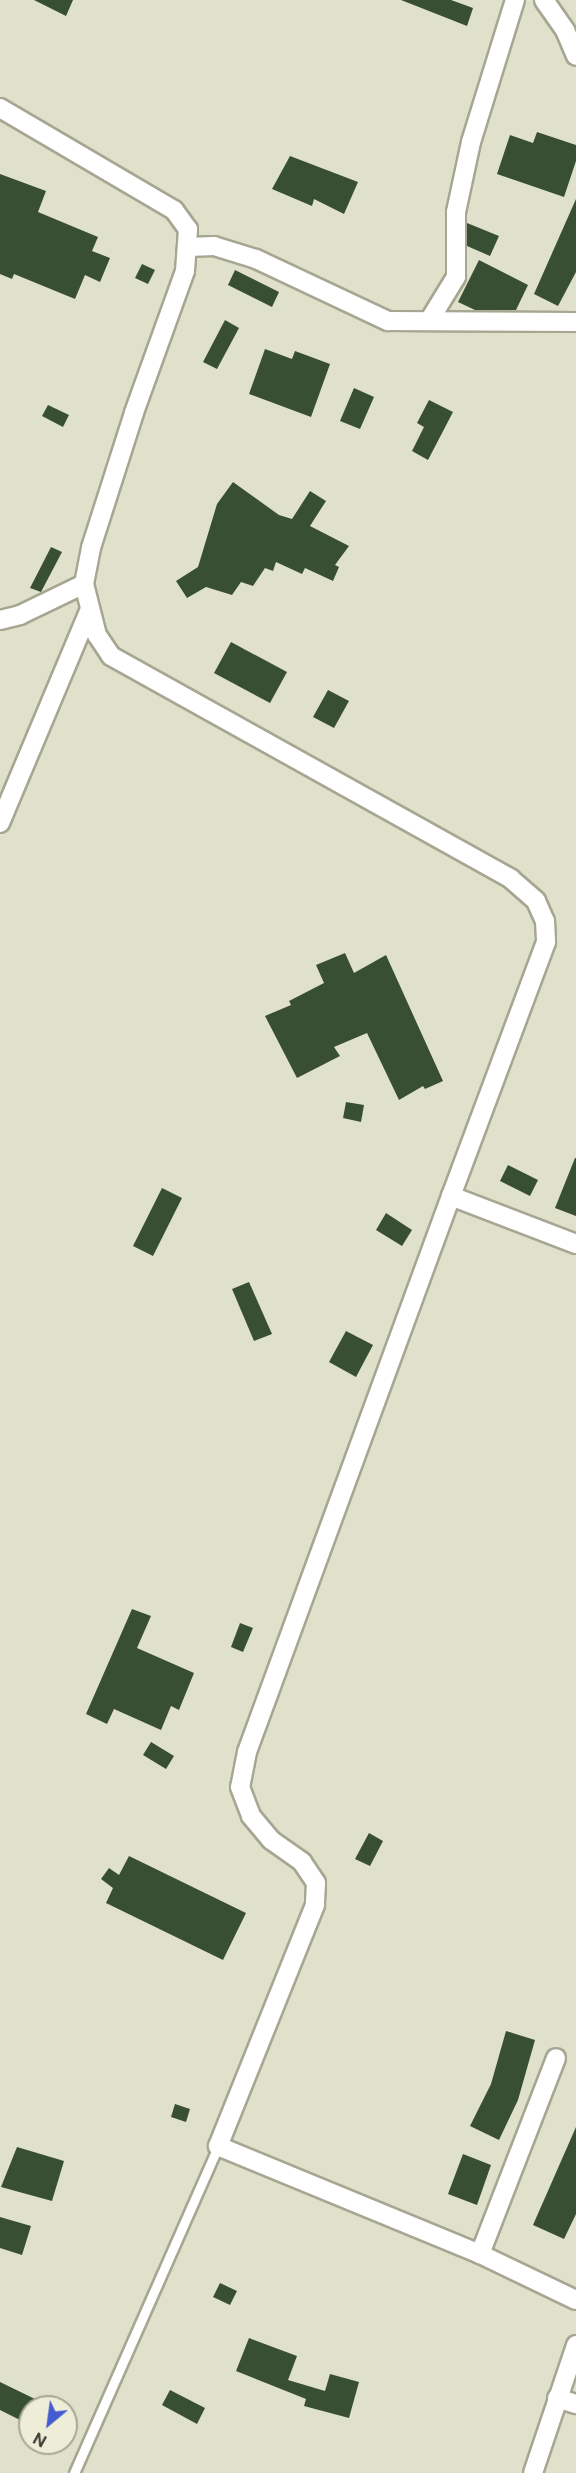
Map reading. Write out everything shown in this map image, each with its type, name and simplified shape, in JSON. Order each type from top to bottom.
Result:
[{"type":"street","points":[[429,321],[456,277],[456,212],[471,142],[515,0]]},
{"type":"street","points":[[544,0],[565,30],[576,56]]},
{"type":"street","points":[[0,108],[174,210],[188,229],[185,271],[134,412],[91,548],[84,584],[89,611],[97,635],[111,656],[511,879],[536,901],[545,921],[546,942],[247,1752],[240,1787],[251,1816],[271,1840],[302,1862],[316,1883],[315,1905],[218,2146],[480,2254],[576,2300]]},
{"type":"street","points":[[188,248],[214,246],[256,260],[388,321],[464,324],[576,322]]},
{"type":"street","points":[[0,620],[20,615],[84,584]]},
{"type":"street","points":[[0,823],[89,611]]},
{"type":"street","points":[[451,1196],[576,1244]]},
{"type":"street","points":[[480,2254],[556,2058]]},
{"type":"street","points":[[533,2473],[556,2398],[576,2345]]},
{"type":"street","points":[[556,2398],[576,2404]]},
{"type":"lane","points":[[74,2473],[218,2146]]},
{"type":"building","points":[[34,0],[73,0],[66,16]]},
{"type":"building","points":[[401,0],[451,0],[473,8],[467,26]]},
{"type":"building","points":[[537,132],[576,145],[576,161],[564,197],[497,174],[510,135],[533,143]]},
{"type":"building","points":[[290,156],[358,182],[344,214],[314,199],[312,206],[272,189]]},
{"type":"building","points":[[0,174],[46,191],[38,212],[98,237],[92,251],[110,258],[100,282],[85,275],[75,299],[14,274],[12,279],[0,274]]},
{"type":"building","points":[[576,199],[576,272],[558,306],[534,294]]},
{"type":"building","points":[[467,223],[499,236],[490,256],[467,246]]},
{"type":"building","points":[[479,260],[528,285],[516,310],[475,310],[458,302]]},
{"type":"building","points":[[142,264],[155,270],[148,284],[135,278]]},
{"type":"building","points":[[235,270],[279,292],[272,307],[228,285]]},
{"type":"building","points":[[225,320],[239,328],[217,369],[203,362]]},
{"type":"building","points":[[265,349],[292,359],[295,351],[330,364],[311,417],[249,394]]},
{"type":"building","points":[[354,388],[374,397],[360,429],[340,421]]},
{"type":"building","points":[[429,400],[453,412],[428,460],[412,451],[424,427],[417,423]]},
{"type":"building","points":[[48,405],[69,415],[63,427],[42,416]]},
{"type":"building","points":[[233,482],[279,515],[292,519],[310,491],[326,501],[310,526],[349,546],[335,565],[339,567],[333,581],[305,568],[302,574],[276,562],[273,571],[265,568],[253,586],[241,582],[232,595],[206,587],[187,598],[176,581],[198,567],[217,504]]},
{"type":"building","points":[[51,547],[62,552],[41,592],[30,588]]},
{"type":"building","points":[[231,642],[287,672],[270,703],[214,673]]},
{"type":"building","points":[[328,690],[349,701],[334,728],[313,717]]},
{"type":"building","points":[[345,953],[354,973],[386,955],[443,1081],[425,1089],[423,1086],[399,1100],[367,1033],[334,1047],[340,1056],[297,1078],[265,1016],[291,1005],[289,1001],[324,983],[316,965]]},
{"type":"building","points":[[346,1102],[364,1105],[361,1122],[343,1118]]},
{"type":"building","points":[[576,1158],[576,1216],[555,1208]]},
{"type":"building","points":[[508,1165],[538,1180],[530,1196],[500,1181]]},
{"type":"building","points":[[162,1188],[182,1198],[153,1256],[133,1246]]},
{"type":"building","points":[[386,1213],[412,1230],[402,1246],[376,1230]]},
{"type":"building","points":[[249,1282],[272,1334],[254,1341],[232,1289]]},
{"type":"building","points":[[346,1331],[373,1345],[356,1377],[329,1362]]},
{"type":"building","points":[[132,1609],[151,1616],[137,1648],[194,1673],[179,1710],[171,1706],[161,1730],[114,1709],[107,1724],[86,1714]]},
{"type":"building","points":[[240,1623],[253,1628],[243,1652],[231,1647]]},
{"type":"building","points":[[151,1742],[174,1756],[166,1769],[143,1755]]},
{"type":"building","points":[[369,1833],[383,1841],[370,1866],[355,1859]]},
{"type":"building","points":[[129,1856],[246,1913],[223,1960],[106,1903],[113,1888],[101,1879],[109,1868],[119,1875]]},
{"type":"building","points":[[506,2031],[535,2040],[518,2100],[499,2140],[470,2126],[491,2084]]},
{"type":"building","points":[[175,2104],[190,2109],[186,2122],[171,2117]]},
{"type":"building","points":[[576,2127],[576,2214],[564,2239],[533,2225]]},
{"type":"building","points":[[17,2147],[64,2161],[52,2201],[1,2187]]},
{"type":"building","points":[[463,2154],[491,2165],[477,2205],[448,2194]]},
{"type":"building","points":[[0,2217],[31,2226],[22,2255],[0,2248]]},
{"type":"building","points":[[220,2283],[237,2291],[230,2305],[213,2297]]},
{"type":"building","points":[[249,2338],[297,2356],[288,2380],[325,2391],[330,2374],[359,2382],[349,2418],[304,2406],[306,2399],[236,2371]]},
{"type":"building","points":[[0,2382],[27,2395],[18,2395],[18,2419],[0,2410]]},
{"type":"building","points":[[170,2390],[205,2408],[197,2424],[162,2405]]}]
